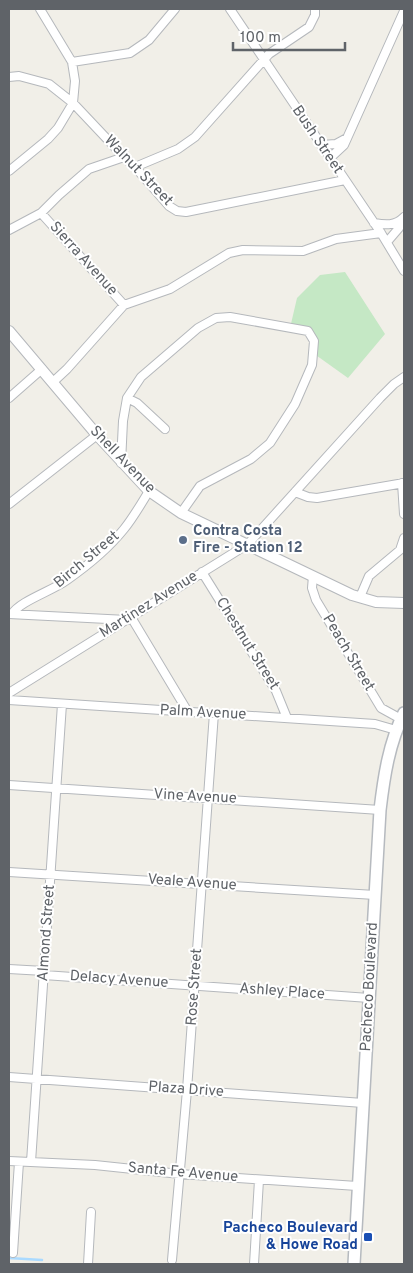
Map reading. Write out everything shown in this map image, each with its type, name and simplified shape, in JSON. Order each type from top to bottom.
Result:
[{"type":"main road","name":"Pacheco Boulevard","points":[[354,1264],[380,810],[386,767],[400,720]]},
{"type":"street","points":[[9,171],[48,139],[58,128],[73,103],[75,81],[72,62],[40,9]]},
{"type":"street","points":[[72,62],[130,53],[149,40],[175,9]]},
{"type":"street","name":"Bush Street","points":[[230,9],[387,242],[404,271]]},
{"type":"street","points":[[136,167],[178,149],[195,136],[269,54],[309,27],[315,15],[315,9]]},
{"type":"street","points":[[330,158],[344,145],[404,11]]},
{"type":"street","name":"Walnut Street","points":[[9,77],[19,76],[48,84],[73,103],[124,157],[136,167],[169,206],[176,211],[186,212],[344,180]]},
{"type":"street","points":[[321,145],[336,144],[347,138]]},
{"type":"street","points":[[9,230],[41,213],[59,194],[89,169],[124,157]]},
{"type":"street","name":"Sierra Avenue","points":[[41,213],[124,305]]},
{"type":"street","points":[[374,223],[396,224],[404,217]]},
{"type":"street","points":[[387,242],[399,228],[404,217]]},
{"type":"street","points":[[53,382],[124,305],[170,290],[229,253],[243,250],[303,251],[336,239],[381,233]]},
{"type":"street","points":[[121,463],[123,421],[127,398],[141,377],[198,328],[216,318],[230,317],[308,331],[314,341],[312,365],[295,404],[270,443],[251,459],[200,486],[181,513]]},
{"type":"street","name":"Shell Avenue","points":[[9,331],[121,463],[148,491],[181,513],[312,576],[376,602],[404,603]]},
{"type":"street","points":[[9,398],[42,370]]},
{"type":"street","name":"Martinez Avenue","points":[[9,693],[248,544],[380,398],[404,377]]},
{"type":"street","points":[[127,398],[137,404],[165,429]]},
{"type":"street","points":[[9,504],[97,435]]},
{"type":"street","points":[[295,492],[317,498],[403,483],[404,514]]},
{"type":"street","name":"Birch Street","points":[[11,614],[19,606],[52,590],[96,557],[123,530],[148,491]]},
{"type":"street","points":[[360,597],[369,576],[400,550],[404,538]]},
{"type":"street","name":"Chestnut Street","points":[[202,572],[276,692],[287,718]]},
{"type":"street","name":"Peach Street","points":[[312,576],[312,588],[316,600],[381,708],[400,720]]},
{"type":"street","points":[[11,614],[129,619],[188,712]]},
{"type":"street","name":"Palm Avenue","points":[[9,700],[375,724],[400,720]]},
{"type":"street","name":"Almond Street","points":[[31,1162],[62,704]]},
{"type":"street","name":"Rose Street","points":[[172,1260],[187,1090],[214,714]]},
{"type":"street","name":"Vine Avenue","points":[[9,785],[380,810]]},
{"type":"street","name":"Veale Avenue","points":[[9,872],[375,894]]},
{"type":"street","name":"Delacy Avenue","points":[[9,968],[44,973],[195,985]]},
{"type":"street","name":"Ashley Place","points":[[195,985],[369,998]]},
{"type":"street","name":"Plaza Drive","points":[[9,1077],[363,1102]]},
{"type":"street","name":"Santa Fe Avenue","points":[[9,1161],[95,1165],[180,1174],[357,1186]]},
{"type":"street","points":[[13,1253],[19,1162]]},
{"type":"street","points":[[254,1264],[259,1180]]},
{"type":"street","points":[[88,1264],[91,1212]]},
{"type":"green space","points":[[345,272],[385,334],[348,378],[313,353],[308,331],[290,328],[297,298],[320,275]]},
{"type":"waterway","points":[[9,1258],[42,1260]]},
{"type":"place","name":"Contra Costa Fire - Station 12","points":[[183,540]]},
{"type":"place","name":"Pacheco Boulevard & Howe Road","points":[[368,1237]]}]
